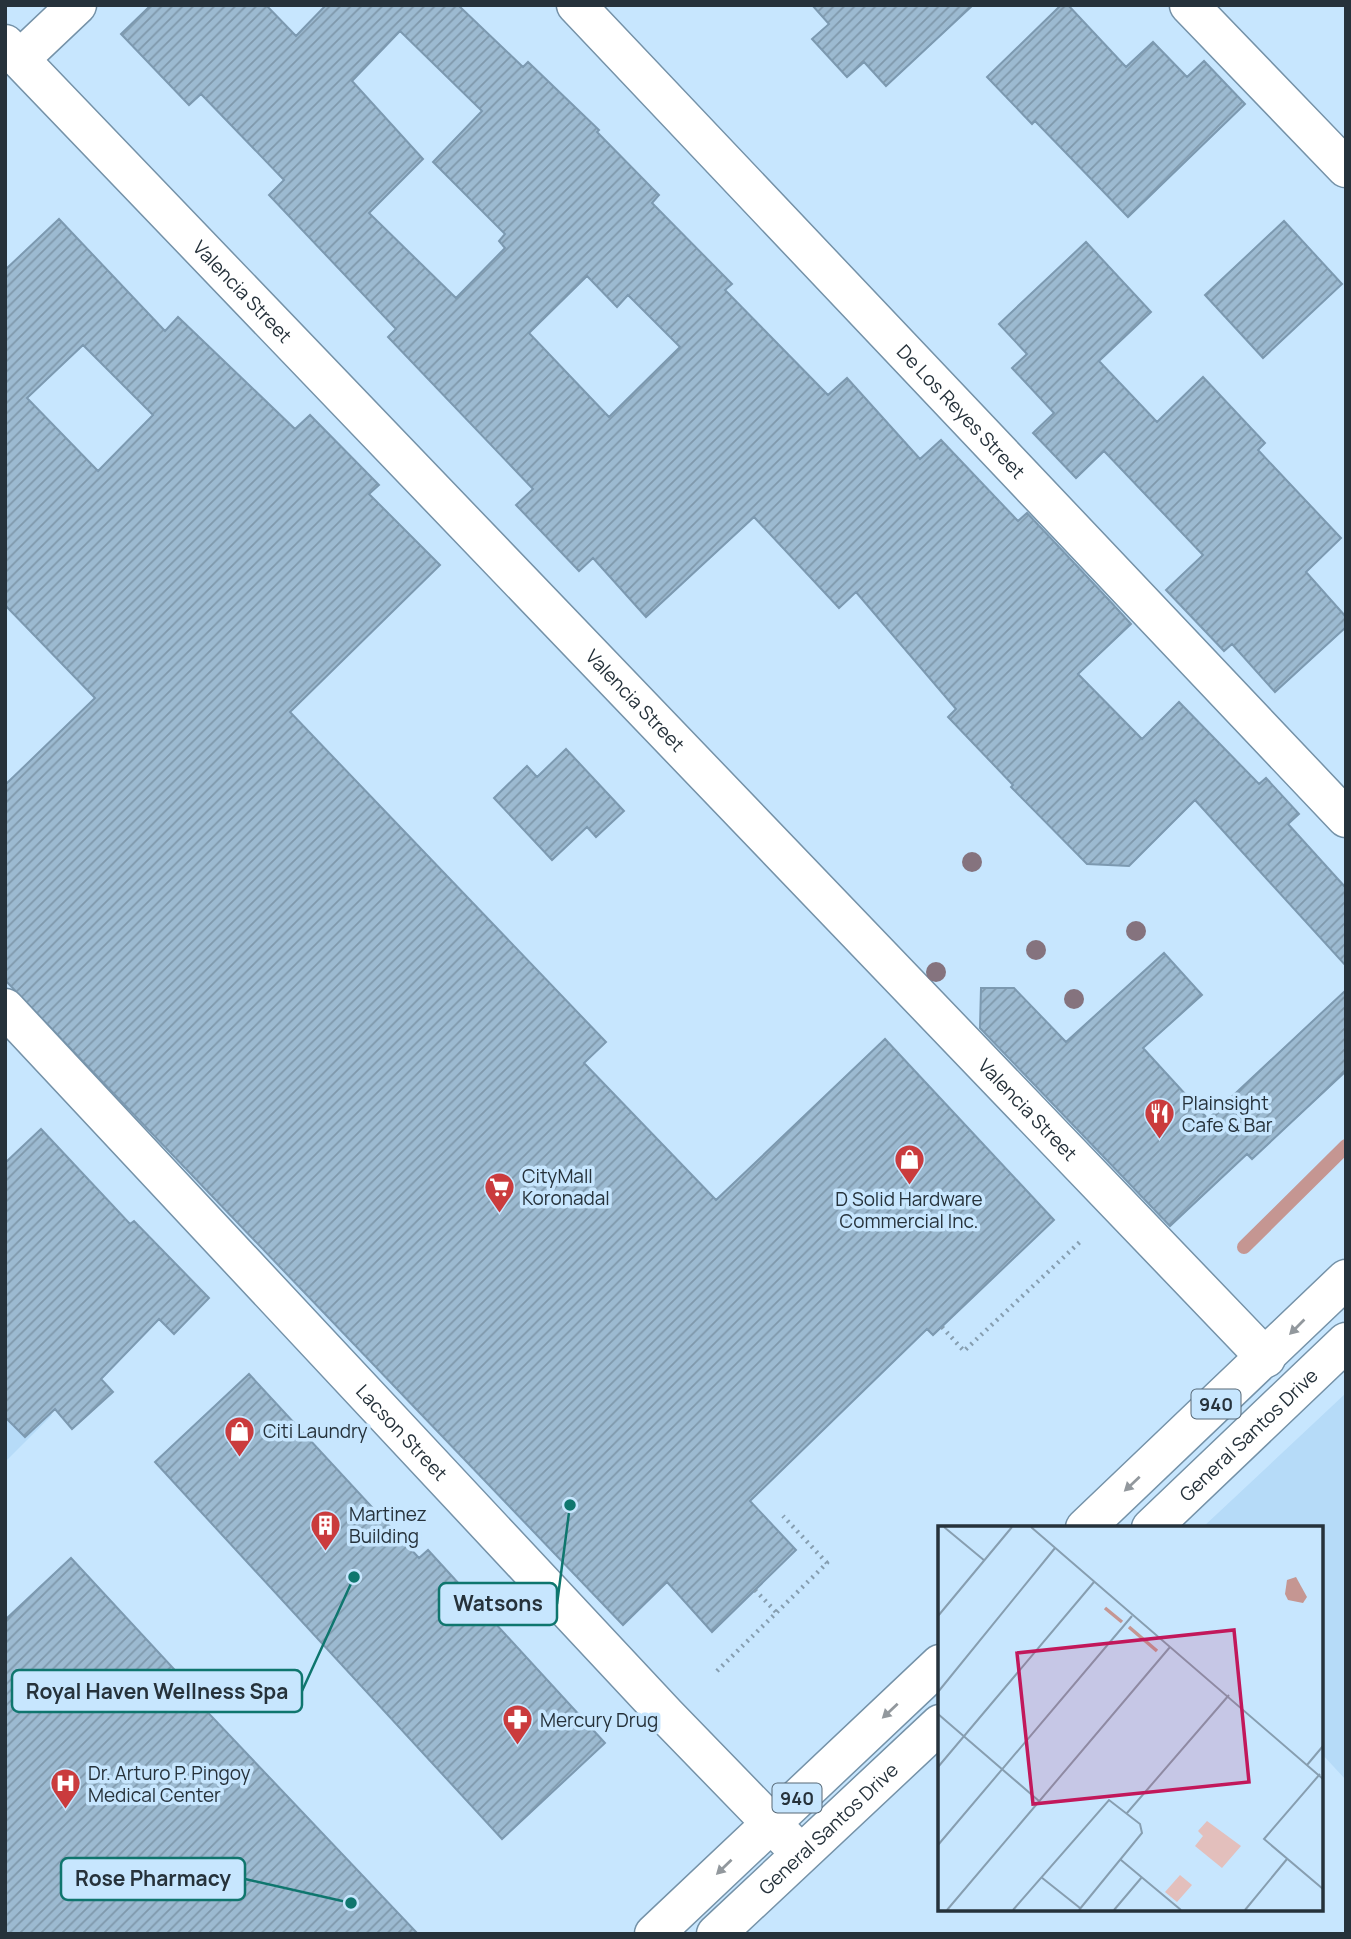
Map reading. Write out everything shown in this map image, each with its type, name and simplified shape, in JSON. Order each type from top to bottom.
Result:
[{"type":"main road","points":[[13,51],[77,5]]},
{"type":"main road","name":"De Los Reyes Street","points":[[576,5],[1346,818]]},
{"type":"main road","points":[[1189,5],[1346,168]]},
{"type":"main road","name":"Valencia Street","points":[[13,51],[1266,1358]]},
{"type":"main road","name":"Lacson Street","points":[[5,1008],[657,1705],[800,1853]]},
{"type":"main road","name":"940","points":[[1087,1526],[1346,1279]]},
{"type":"main road","name":"General Santos Drive","points":[[1153,1526],[1346,1342]]},
{"type":"main road","name":"940","points":[[654,1934],[938,1666]]},
{"type":"main road","name":"General Santos Drive","points":[[716,1934],[938,1726]]},
{"type":"path","points":[[942,1328],[964,1351],[1083,1239]]},
{"type":"path","points":[[717,1671],[827,1563],[783,1516]]},
{"type":"path","points":[[755,1590],[777,1613]]},
{"type":"shaded area","points":[[5,1366],[52,1415],[5,1462]]},
{"type":"shaded area","points":[[1346,1393],[1346,1780],[1323,1755],[1323,1526],[1204,1526]]},
{"type":"building","points":[[151,5],[266,5],[296,36],[326,5],[458,5],[523,67],[528,62],[599,130],[597,132],[659,195],[652,203],[732,284],[725,290],[828,395],[847,378],[920,459],[941,440],[1018,521],[1027,513],[1109,600],[1131,624],[1078,674],[1142,739],[1179,702],[1259,784],[1266,778],[1299,814],[1288,824],[1346,888],[1346,966],[1195,800],[1129,866],[1087,864],[1011,787],[1013,785],[948,717],[956,709],[856,592],[839,608],[754,517],[646,617],[593,558],[579,571],[516,505],[533,489],[388,337],[396,329],[269,195],[284,180],[201,94],[189,105],[121,34]],"holes":[[[400,31],[482,111],[433,162],[505,234],[499,241],[505,248],[456,298],[369,213],[423,159],[352,81]],[[587,276],[617,307],[628,295],[680,347],[609,417],[529,333]]]},
{"type":"building","points":[[812,5],[973,5],[886,86],[864,62],[847,77],[812,39],[829,24]]},
{"type":"building","points":[[1061,5],[1068,5],[1126,67],[1153,42],[1187,77],[1204,61],[1245,104],[1128,217],[1035,121],[1032,124],[987,77]]},
{"type":"building","name":"CityMall Koronadal","points":[[59,219],[165,331],[178,317],[295,429],[310,415],[379,485],[369,494],[440,565],[290,712],[606,1042],[584,1063],[716,1200],[885,1039],[1054,1220],[933,1335],[927,1329],[750,1501],[796,1550],[712,1632],[667,1582],[623,1625],[5,980],[5,785],[95,698],[5,605],[5,270]],"holes":[[[83,345],[153,415],[98,471],[27,398]]]},
{"type":"building","points":[[1284,221],[1342,284],[1263,358],[1205,295]]},
{"type":"building","points":[[1086,242],[1151,312],[1099,361],[1157,422],[1203,377],[1265,443],[1258,450],[1341,538],[1306,572],[1346,617],[1346,627],[1275,692],[1232,644],[1224,651],[1166,590],[1203,555],[1104,451],[1076,478],[1033,433],[1054,413],[1012,368],[1027,354],[999,324]]},
{"type":"building","points":[[566,749],[624,811],[596,837],[587,827],[552,860],[494,798],[527,766],[537,777]]},
{"type":"building","points":[[1164,953],[1202,995],[1143,1048],[1208,1119],[1346,990],[1346,1071],[1252,1159],[1247,1154],[1170,1226],[980,1028],[981,988],[1014,988],[1066,1042]]},
{"type":"building","points":[[41,1129],[130,1224],[134,1221],[209,1298],[174,1334],[159,1319],[101,1379],[113,1392],[72,1429],[55,1409],[25,1437],[5,1417],[5,1163]]},
{"type":"building","points":[[249,1374],[419,1558],[428,1550],[605,1743],[502,1839],[155,1462]]},
{"type":"building","points":[[71,1558],[199,1696],[195,1699],[418,1934],[5,1934],[5,1620]]},
{"type":"waterway","points":[[1244,1247],[1346,1146]]},
{"type":"place","name":"Plainsight Cafe & Bar","points":[[1159,1141]]},
{"type":"place","name":"D Solid Hardware Commercial Inc.","points":[[909,1187]]},
{"type":"place","name":"CityMall Koronadal","points":[[499,1214]]},
{"type":"place","name":"Citi Laundry","points":[[240,1458]]},
{"type":"place","name":"Watsons","points":[[570,1505]]},
{"type":"place","name":"Martinez Building","points":[[326,1552]]},
{"type":"place","name":"Royal Haven Wellness Spa","points":[[354,1577]]},
{"type":"place","name":"Mercury Drug","points":[[517,1747]]},
{"type":"place","name":"Dr. Arturo P. Pingoy Medical Center","points":[[65,1811]]},
{"type":"place","name":"Rose Pharmacy","points":[[351,1903]]}]
